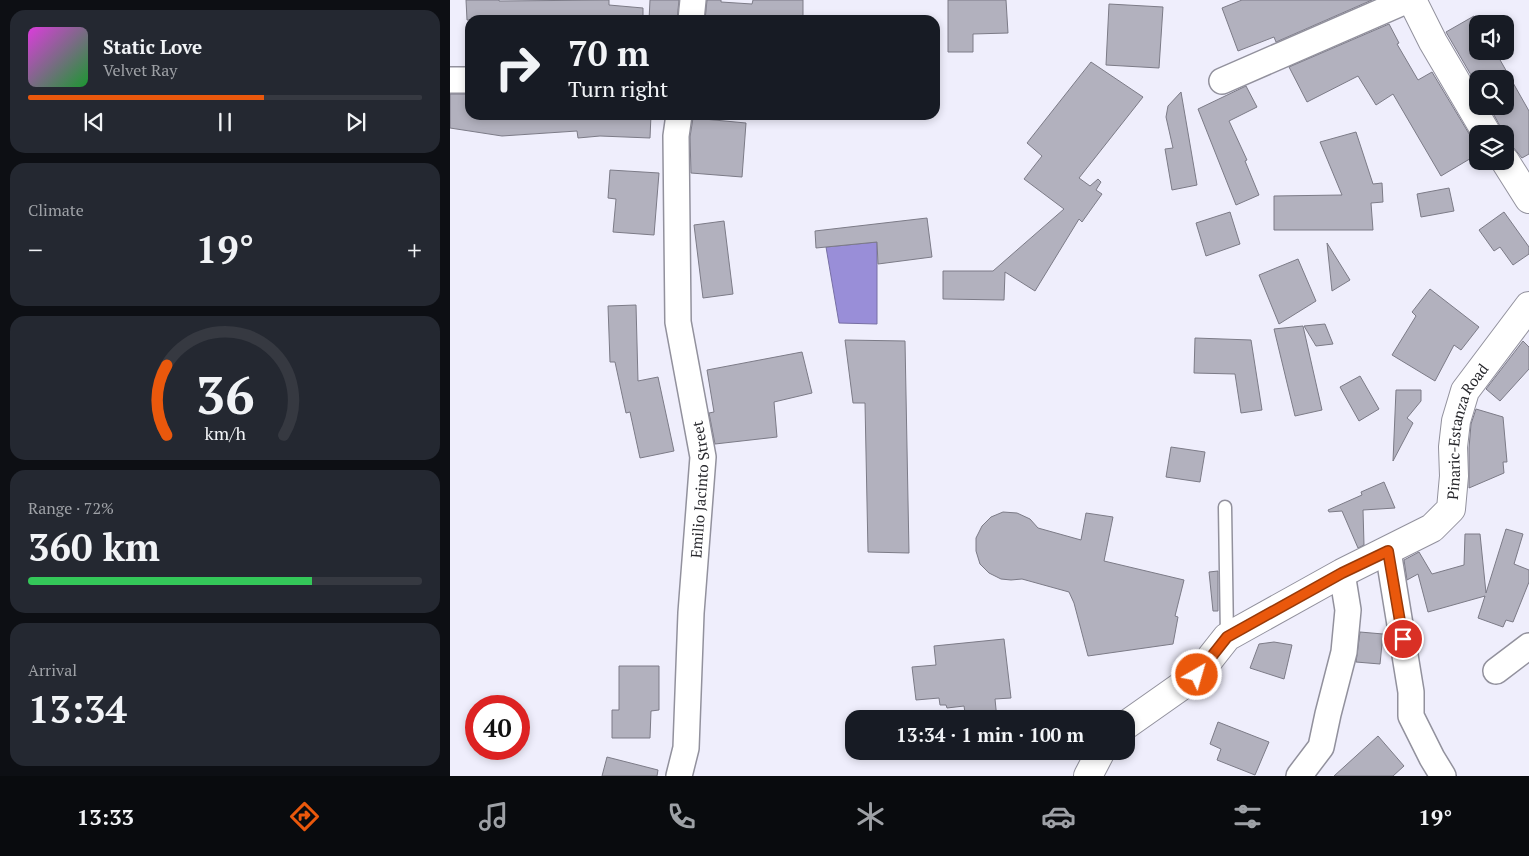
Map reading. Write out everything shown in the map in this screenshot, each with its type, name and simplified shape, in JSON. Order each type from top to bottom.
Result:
[{"type":"street","points":[[692,15],[693,0]]},
{"type":"street","points":[[1222,81],[1408,0]]},
{"type":"street","points":[[1412,0],[1433,42],[1482,125]]},
{"type":"street","points":[[450,80],[465,80]]},
{"type":"street","name":"Emilio Jacinto Street","points":[[678,120],[676,136],[678,322],[703,457],[691,613],[686,748],[679,776]]},
{"type":"street","points":[[1511,170],[1529,199]]},
{"type":"street","name":"Pinaric-Estanza Road","points":[[1135,719],[1197,675],[1227,637],[1342,573],[1432,528],[1451,509],[1454,476],[1454,438],[1456,421],[1464,390],[1529,306]]},
{"type":"street","points":[[1388,551],[1412,692],[1411,716],[1443,776]]},
{"type":"street","points":[[1299,776],[1321,747],[1344,652],[1348,610],[1342,573]]},
{"type":"street","points":[[1496,671],[1529,646]]},
{"type":"street","points":[[1088,776],[1096,760]]},
{"type":"lane","points":[[1225,506],[1227,637]]},
{"type":"shaded area","points":[[877,242],[877,324],[839,323],[826,247]]},
{"type":"building","points":[[466,0],[609,0],[609,5],[643,8],[643,15],[467,15]]},
{"type":"building","points":[[650,0],[679,0],[678,15],[649,15]]},
{"type":"building","points":[[707,0],[752,4],[753,0],[803,0],[803,15],[706,15]]},
{"type":"building","points":[[948,0],[1006,0],[1008,33],[973,34],[973,52],[948,52]]},
{"type":"building","points":[[1242,0],[1372,0],[1276,42],[1274,37],[1238,51],[1222,8]]},
{"type":"building","points":[[1109,4],[1163,7],[1159,68],[1106,65]]},
{"type":"building","points":[[1469,19],[1469,60],[1500,60],[1506,70],[1469,70],[1469,72],[1446,32]]},
{"type":"building","points":[[1389,24],[1399,43],[1397,44],[1418,80],[1432,72],[1469,134],[1469,159],[1441,176],[1393,94],[1376,105],[1358,76],[1307,102],[1289,67]]},
{"type":"building","points":[[1091,62],[1143,97],[1079,178],[1090,186],[1098,179],[1101,182],[1096,190],[1102,194],[1082,222],[1079,219],[1035,291],[1005,272],[1004,300],[943,299],[943,271],[993,271],[1064,209],[1024,179],[1042,156],[1027,143]]},
{"type":"building","points":[[1514,85],[1529,111],[1529,154],[1522,158],[1514,148],[1514,125],[1499,125],[1494,115],[1514,115]]},
{"type":"building","points":[[1246,86],[1257,107],[1229,121],[1247,160],[1245,161],[1259,195],[1236,205],[1198,109]]},
{"type":"building","points":[[1181,92],[1197,185],[1172,190],[1165,149],[1173,148],[1166,117],[1168,106]]},
{"type":"building","points":[[450,94],[465,94],[465,120],[651,120],[650,138],[600,136],[578,138],[577,131],[502,136],[450,128]]},
{"type":"building","points":[[693,120],[746,123],[742,177],[691,173],[690,137]]},
{"type":"building","points":[[1356,132],[1373,184],[1382,183],[1383,202],[1371,203],[1373,230],[1274,230],[1274,196],[1342,195],[1320,142]]},
{"type":"building","points":[[610,170],[659,173],[654,235],[613,232],[616,199],[608,198]]},
{"type":"building","points":[[1449,188],[1454,211],[1421,217],[1417,194]]},
{"type":"building","points":[[1230,212],[1240,244],[1206,256],[1196,223]]},
{"type":"building","points":[[1504,212],[1529,247],[1529,254],[1513,265],[1500,247],[1494,251],[1479,230]]},
{"type":"building","points":[[927,218],[932,257],[878,264],[877,242],[816,248],[815,231]]},
{"type":"building","points":[[724,221],[733,294],[703,298],[694,225]]},
{"type":"building","points":[[1327,243],[1350,280],[1332,291]]},
{"type":"building","points":[[1298,259],[1316,301],[1279,324],[1259,275]]},
{"type":"building","points":[[1430,289],[1479,327],[1461,350],[1454,345],[1435,381],[1392,355],[1416,316],[1412,312]]},
{"type":"building","points":[[636,305],[638,381],[658,377],[674,451],[640,458],[630,412],[626,413],[615,362],[610,362],[608,306]]},
{"type":"building","points":[[1325,324],[1333,344],[1316,346],[1304,326]]},
{"type":"building","points":[[1303,326],[1322,410],[1295,416],[1274,329]]},
{"type":"building","points":[[1195,338],[1251,340],[1262,410],[1241,413],[1235,374],[1194,373]]},
{"type":"building","points":[[845,340],[905,341],[909,553],[868,552],[865,403],[853,403]]},
{"type":"building","points":[[1523,341],[1529,347],[1529,369],[1500,401],[1486,389]]},
{"type":"building","points":[[802,352],[812,393],[774,402],[777,437],[715,444],[709,413],[714,412],[707,370]]},
{"type":"building","points":[[1360,376],[1379,409],[1359,421],[1340,387]]},
{"type":"building","points":[[1396,390],[1421,390],[1421,401],[1407,418],[1413,423],[1393,461]]},
{"type":"building","points":[[1476,409],[1503,417],[1507,462],[1503,462],[1504,473],[1469,488],[1471,424]]},
{"type":"building","points":[[1171,447],[1205,452],[1200,482],[1166,477]]},
{"type":"building","points":[[1384,482],[1395,508],[1363,510],[1364,545],[1358,548],[1342,511],[1329,512],[1328,510],[1362,495],[1361,492]]},
{"type":"building","points":[[1003,512],[1017,513],[1030,519],[1038,528],[1081,540],[1086,513],[1113,517],[1104,561],[1184,580],[1175,616],[1178,617],[1173,644],[1088,656],[1074,603],[1069,592],[1022,579],[1001,579],[989,573],[980,564],[976,551],[976,538],[982,526],[991,517]]},
{"type":"building","points":[[1506,529],[1523,534],[1514,564],[1529,570],[1529,582],[1513,622],[1506,620],[1503,627],[1478,618],[1485,596],[1428,612],[1418,574],[1407,580],[1404,560],[1419,552],[1432,574],[1464,565],[1465,534],[1480,534],[1486,593]]},
{"type":"building","points":[[1218,571],[1218,611],[1213,611],[1209,572]]},
{"type":"building","points":[[1360,632],[1383,634],[1380,664],[1356,662]]},
{"type":"building","points":[[1004,639],[1011,698],[995,699],[996,710],[965,710],[964,706],[947,708],[946,705],[940,705],[939,698],[916,700],[912,667],[936,665],[934,646]]},
{"type":"building","points":[[1274,642],[1292,645],[1284,679],[1250,668],[1259,644]]},
{"type":"building","points":[[619,666],[659,666],[659,710],[651,711],[650,738],[612,738],[612,710],[619,710]]},
{"type":"building","points":[[1218,722],[1269,742],[1255,775],[1217,760],[1221,749],[1210,744]]},
{"type":"building","points":[[1378,736],[1404,766],[1393,776],[1334,776]]},
{"type":"building","points":[[607,757],[658,770],[657,776],[602,776]]},
{"type":"route","points":[[1197,675],[1227,637],[1342,573],[1388,551],[1403,639]]}]
